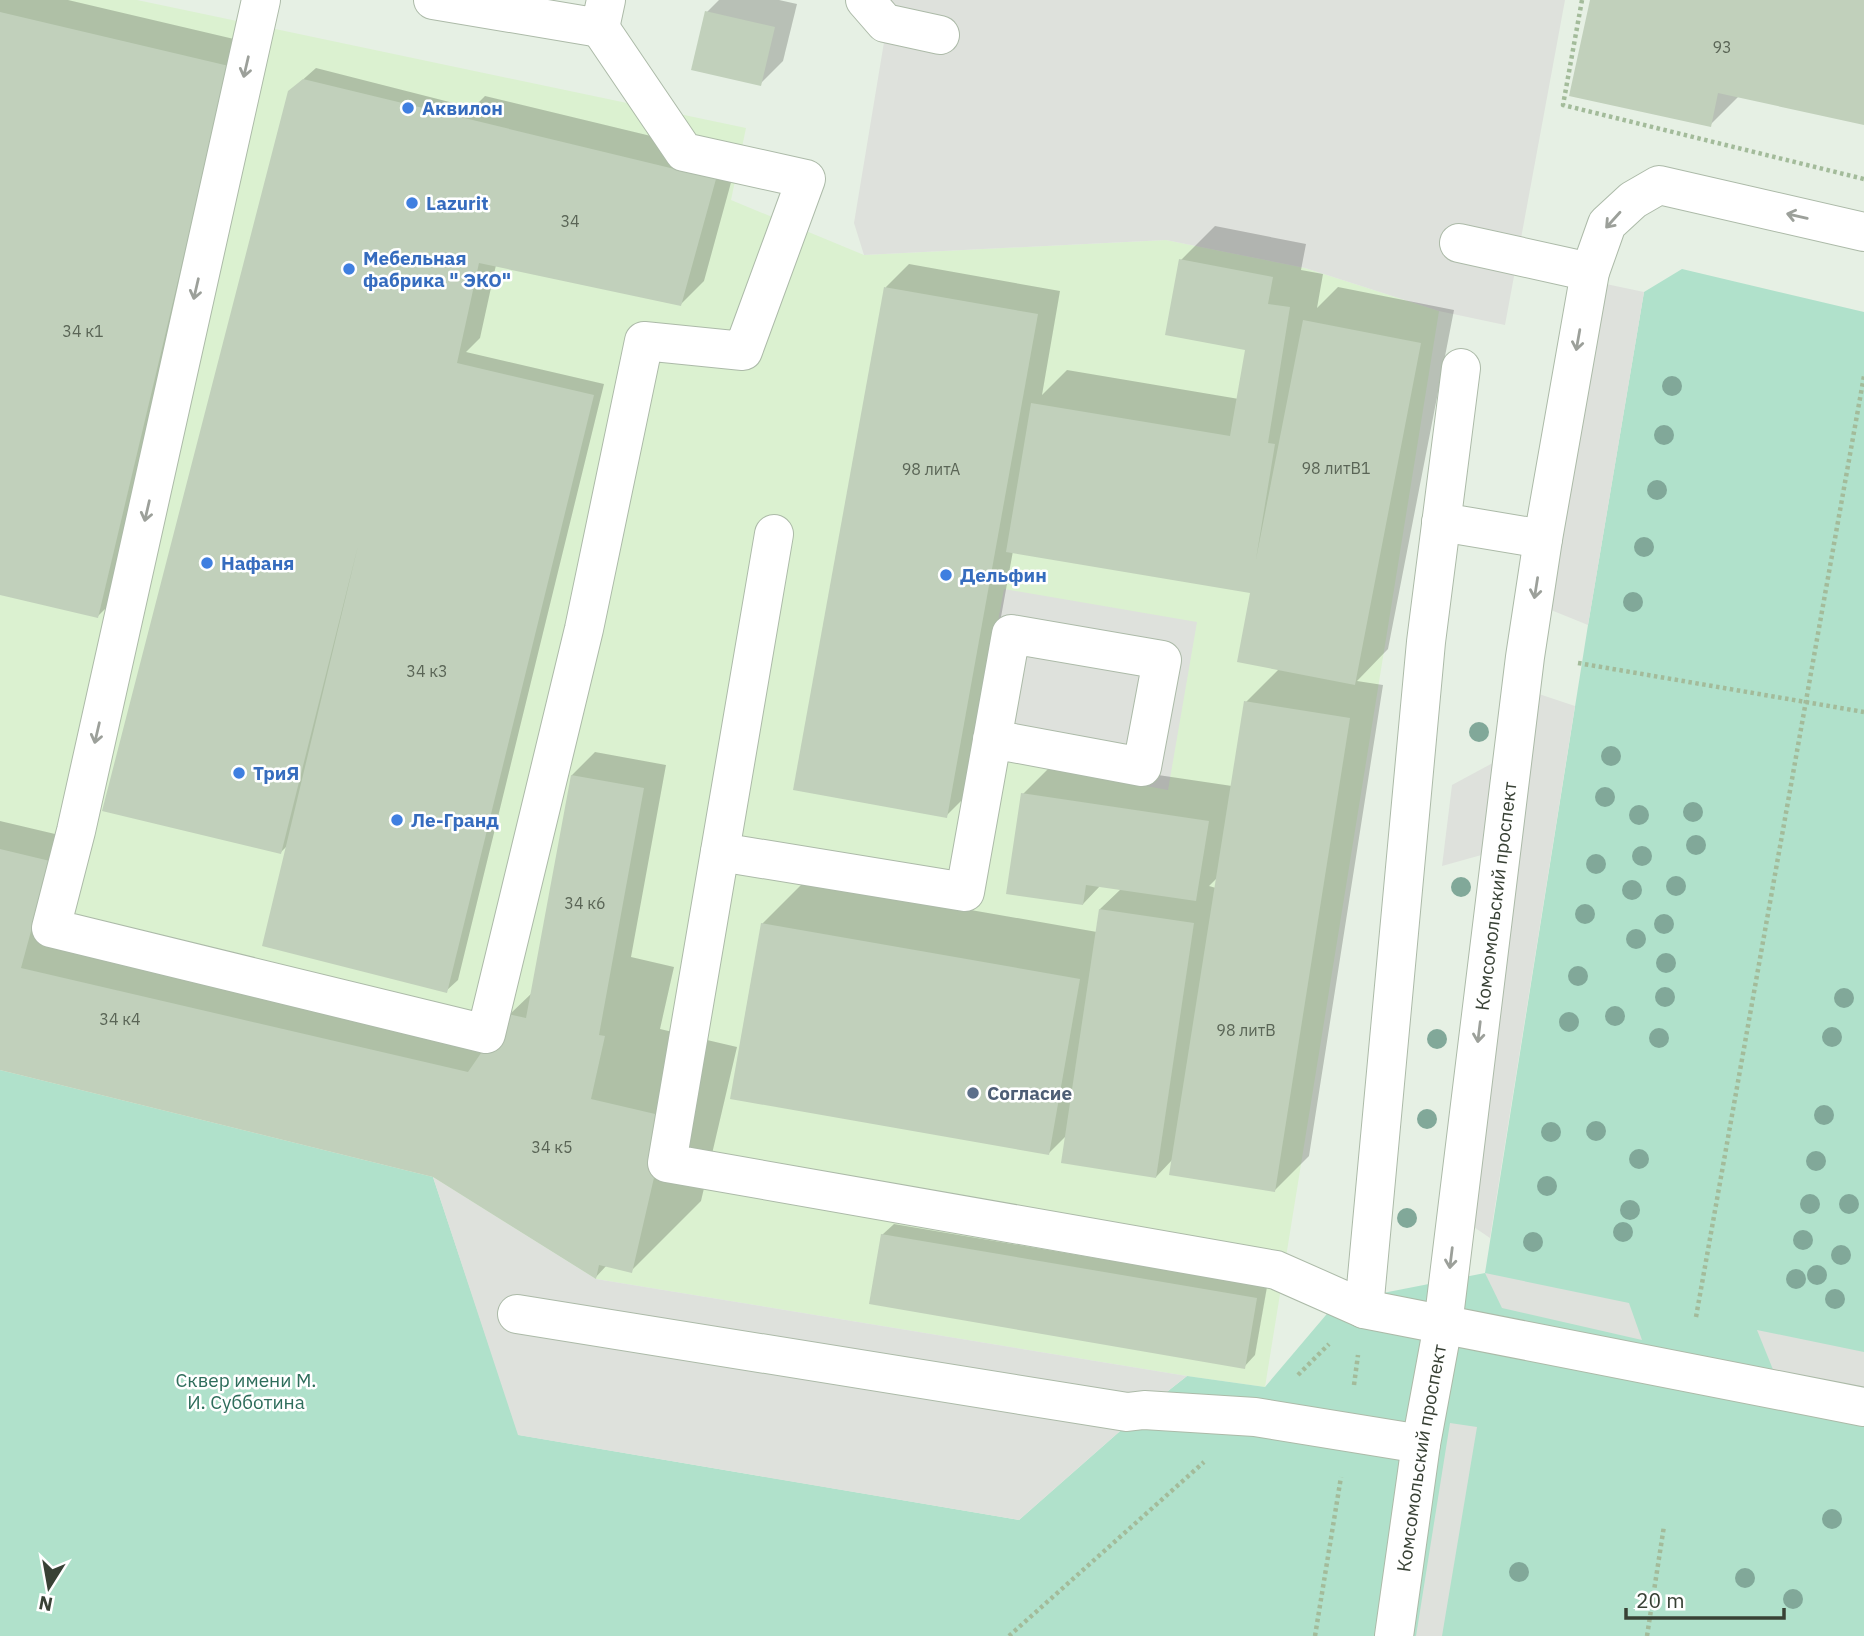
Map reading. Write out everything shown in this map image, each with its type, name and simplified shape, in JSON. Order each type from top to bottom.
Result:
[{"type":"lane","points":[[261,0],[76,831],[51,928],[486,1034],[584,629],[644,341],[743,351],[806,179],[684,152],[603,14],[433,0]]},
{"type":"lane","points":[[865,0],[886,23],[940,35]]},
{"type":"lane","name":"Комсомольский проспект","points":[[1394,1636],[1421,1444],[1443,1325],[1525,657],[1590,272],[1607,224],[1633,200],[1658,184],[1864,232]]},
{"type":"lane","points":[[1459,243],[1590,272]]},
{"type":"lane","points":[[1364,1309],[1426,642],[1461,368]]},
{"type":"lane","points":[[1441,522],[1544,539]]},
{"type":"lane","points":[[774,534],[667,1163],[1276,1270],[1364,1309],[1864,1407]]},
{"type":"lane","points":[[720,852],[965,892],[992,739],[1011,634],[1162,660],[1142,767],[992,739]]},
{"type":"lane","points":[[517,1314],[1127,1412],[1143,1410],[1255,1417],[1421,1444]]},
{"type":"path","points":[[1582,0],[1563,105],[1864,179]]},
{"type":"path","points":[[1696,1317],[1864,376]]},
{"type":"path","points":[[1578,663],[1864,712]]},
{"type":"path","points":[[1009,1636],[1255,1417],[1364,1309]]},
{"type":"path","points":[[1647,1636],[1664,1526]]},
{"type":"shaded area","points":[[0,0],[137,0],[746,128],[731,200],[864,255],[1166,240],[1305,268],[1439,311],[1265,1387],[596,1279],[433,1177],[0,1070]]},
{"type":"shaded area","points":[[891,0],[1565,0],[1505,325],[1439,311],[1305,268],[1166,240],[864,255],[854,223]]},
{"type":"shaded area","points":[[1606,284],[1644,292],[1588,625],[1546,608]]},
{"type":"shaded area","points":[[1004,589],[1197,622],[1168,790],[973,755]]},
{"type":"shaded area","points":[[1539,694],[1575,706],[1490,1238],[1459,1217]]},
{"type":"shaded area","points":[[1502,758],[1485,854],[1442,866],[1452,785]]},
{"type":"shaded area","points":[[433,1177],[596,1279],[1187,1376],[1144,1410],[1019,1520],[518,1435]]},
{"type":"shaded area","points":[[1485,1273],[1629,1303],[1642,1340],[1502,1308]]},
{"type":"shaded area","points":[[1757,1330],[1864,1352],[1864,1389],[1776,1377]]},
{"type":"shaded area","points":[[1450,1423],[1477,1427],[1442,1636],[1416,1636]]},
{"type":"green space","name":"Сквер имени М. И. Субботина","points":[[1682,269],[1864,312],[1864,1636],[0,1636],[0,1070],[433,1177],[519,1435],[1019,1520],[1144,1410],[1187,1376],[1265,1387],[1337,1302],[1485,1273],[1644,292]]},
{"type":"building","points":[[1590,0],[1864,0],[1864,125],[1718,93],[1711,127],[1569,96]]},
{"type":"building","points":[[705,11],[775,27],[761,86],[691,70]]},
{"type":"building","points":[[0,12],[229,66],[98,618],[0,595]]},
{"type":"building","points":[[303,79],[716,179],[681,306],[479,263],[457,363],[594,395],[447,993],[262,946],[358,546],[281,854],[102,811],[288,91]]},
{"type":"building","points":[[1179,259],[1273,277],[1268,304],[1290,307],[1268,443],[1275,444],[1256,559],[1303,320],[1421,343],[1355,685],[1237,662],[1250,593],[1006,552],[1031,403],[1230,436],[1245,350],[1165,335]]},
{"type":"building","points":[[884,287],[1038,314],[947,818],[793,790]]},
{"type":"building","points":[[1244,701],[1350,718],[1275,1192],[1169,1175]]},
{"type":"building","points":[[571,775],[644,788],[599,1035],[605,1036],[591,1099],[668,1117],[632,1273],[599,1265],[596,1279],[433,1177],[0,1070],[0,849],[50,861],[21,968],[468,1072],[508,1014],[526,1018]]},
{"type":"building","points":[[1021,793],[1209,821],[1196,901],[1086,885],[1083,905],[1006,894]]},
{"type":"building","points":[[1099,909],[1194,923],[1156,1178],[1061,1163]]},
{"type":"building","points":[[761,923],[1080,979],[1049,1155],[730,1099]]},
{"type":"building","points":[[881,1234],[1257,1298],[1245,1369],[869,1304]]},
{"type":"place","name":"Аквилон","points":[[408,108]]},
{"type":"place","name":"Lazurit","points":[[412,203]]},
{"type":"place","name":"Мебельная фабрика \" ЭКО\"","points":[[349,269]]},
{"type":"place","name":"Нафаня","points":[[207,563]]},
{"type":"place","name":"Дельфин","points":[[946,575]]},
{"type":"place","name":"ТриЯ","points":[[239,773]]},
{"type":"place","name":"Ле-Гранд","points":[[397,820]]},
{"type":"place","name":"Согласие","points":[[973,1093]]}]
